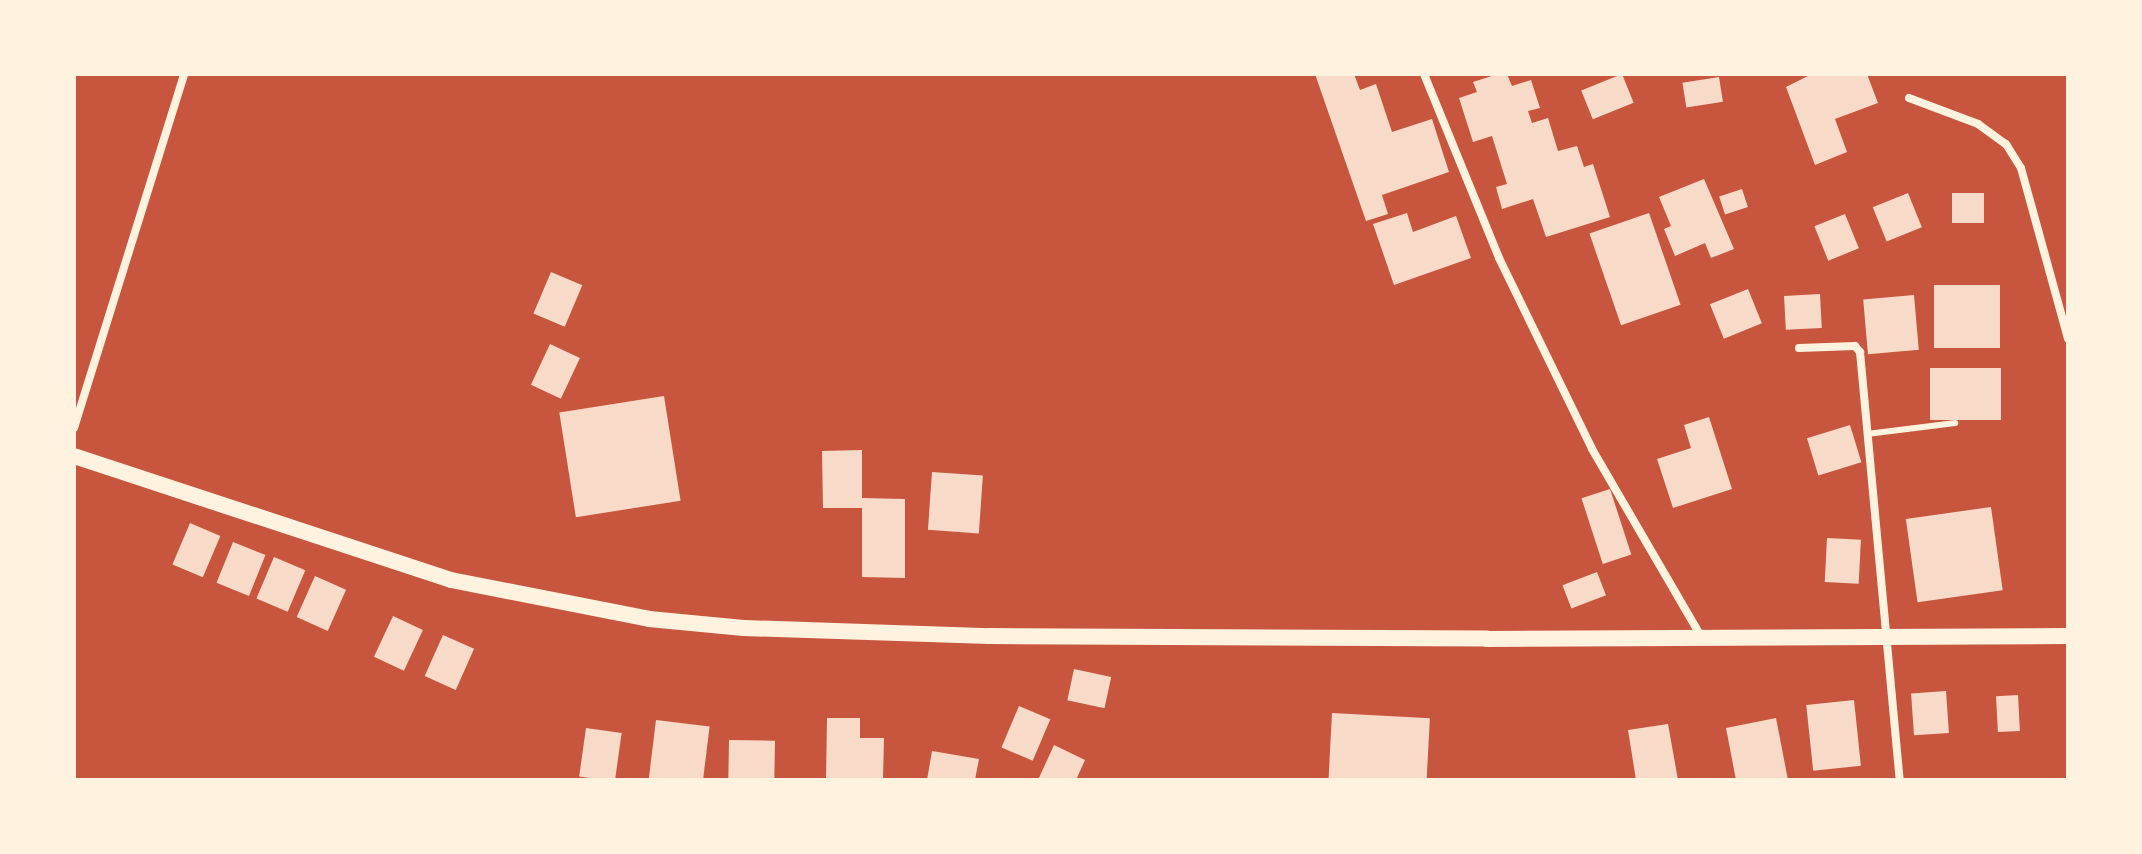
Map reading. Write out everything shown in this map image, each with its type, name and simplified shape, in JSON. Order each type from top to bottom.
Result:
[{"type":"main road","points":[[74,456],[451,580],[649,619],[989,636],[2068,636]]},
{"type":"street","points":[[74,428],[184,74]]},
{"type":"street","points":[[1424,74],[1499,258],[1586,435],[1701,636]]},
{"type":"street","points":[[1909,98],[1978,124],[2006,144],[2021,168],[2068,339]]},
{"type":"street","points":[[1799,348],[1855,346],[1860,352],[1883,636],[1900,780]]},
{"type":"lane","points":[[1867,434],[1955,423]]},
{"type":"building","points":[[1315,74],[1354,74],[1360,90],[1376,84],[1392,132],[1432,119],[1449,172],[1382,195],[1388,214],[1366,221]]},
{"type":"building","points":[[1507,74],[1512,86],[1531,80],[1540,108],[1528,111],[1532,123],[1548,118],[1558,151],[1577,146],[1584,167],[1593,164],[1610,217],[1546,237],[1533,199],[1502,209],[1496,187],[1507,184],[1492,136],[1473,142],[1459,98],[1477,92],[1473,82]]},
{"type":"building","points":[[1622,74],[1634,103],[1593,119],[1581,90]]},
{"type":"building","points":[[1812,74],[1867,74],[1878,103],[1835,119],[1847,152],[1815,165],[1786,87]]},
{"type":"building","points":[[1719,77],[1723,102],[1686,107],[1682,83]]},
{"type":"building","points":[[1704,179],[1734,249],[1711,258],[1705,243],[1675,256],[1664,229],[1671,226],[1659,197]]},
{"type":"building","points":[[1742,189],[1748,207],[1725,214],[1719,196]]},
{"type":"building","points":[[1908,193],[1922,227],[1887,242],[1873,207]]},
{"type":"building","points":[[1952,193],[1984,193],[1984,223],[1952,223]]},
{"type":"building","points":[[1407,213],[1413,232],[1456,216],[1471,258],[1394,285],[1373,224]]},
{"type":"building","points":[[1649,213],[1681,305],[1621,325],[1589,234]]},
{"type":"building","points":[[1845,214],[1859,248],[1828,261],[1814,226]]},
{"type":"building","points":[[551,272],[582,285],[565,327],[533,313]]},
{"type":"building","points":[[1934,285],[2000,285],[2000,348],[1934,348]]},
{"type":"building","points":[[1748,289],[1762,323],[1724,339],[1710,304]]},
{"type":"building","points":[[1820,294],[1822,328],[1786,330],[1784,296]]},
{"type":"building","points":[[1914,295],[1919,350],[1868,354],[1863,299]]},
{"type":"building","points":[[550,344],[580,358],[561,399],[531,385]]},
{"type":"building","points":[[1930,368],[2001,368],[2001,420],[1930,420]]},
{"type":"building","points":[[664,396],[681,501],[576,517],[559,413]]},
{"type":"building","points":[[1709,417],[1732,489],[1673,508],[1657,459],[1691,448],[1684,425]]},
{"type":"building","points":[[1850,425],[1861,462],[1818,475],[1807,438]]},
{"type":"building","points":[[862,450],[862,498],[905,499],[905,578],[862,577],[862,508],[823,508],[822,451]]},
{"type":"building","points":[[932,472],[983,476],[979,533],[928,530]]},
{"type":"building","points":[[1610,489],[1631,555],[1603,564],[1581,498]]},
{"type":"building","points":[[1991,507],[2003,590],[1918,602],[1906,519]]},
{"type":"building","points":[[190,523],[220,536],[203,577],[172,564]]},
{"type":"building","points":[[1827,538],[1861,540],[1859,584],[1825,582]]},
{"type":"building","points":[[233,542],[265,555],[249,596],[217,583]]},
{"type":"building","points":[[274,557],[305,570],[288,612],[256,598]]},
{"type":"building","points":[[1597,572],[1606,595],[1571,609],[1562,585]]},
{"type":"building","points":[[315,576],[346,590],[328,631],[297,617]]},
{"type":"building","points":[[393,616],[423,630],[404,671],[374,657]]},
{"type":"building","points":[[443,635],[474,649],[456,690],[425,676]]},
{"type":"building","points":[[1074,669],[1111,677],[1105,708],[1067,700]]},
{"type":"building","points":[[1946,691],[1949,733],[1914,735],[1911,693]]},
{"type":"building","points":[[2018,695],[2020,731],[1998,732],[1996,696]]},
{"type":"building","points":[[1854,700],[1861,766],[1813,771],[1806,705]]},
{"type":"building","points":[[1019,706],[1050,719],[1033,761],[1001,747]]},
{"type":"building","points":[[1332,713],[1430,718],[1427,780],[1328,780]]},
{"type":"building","points":[[827,718],[860,718],[860,738],[884,738],[883,780],[826,780]]},
{"type":"building","points":[[1776,718],[1788,780],[1736,780],[1726,728]]},
{"type":"building","points":[[656,720],[710,727],[703,780],[649,780]]},
{"type":"building","points":[[1668,724],[1678,780],[1636,780],[1628,730]]},
{"type":"building","points":[[586,728],[622,733],[615,780],[579,777]]},
{"type":"building","points":[[729,740],[775,741],[774,780],[728,780]]},
{"type":"building","points":[[1054,745],[1085,760],[1076,780],[1038,780]]},
{"type":"building","points":[[932,751],[979,759],[975,780],[927,780]]}]
